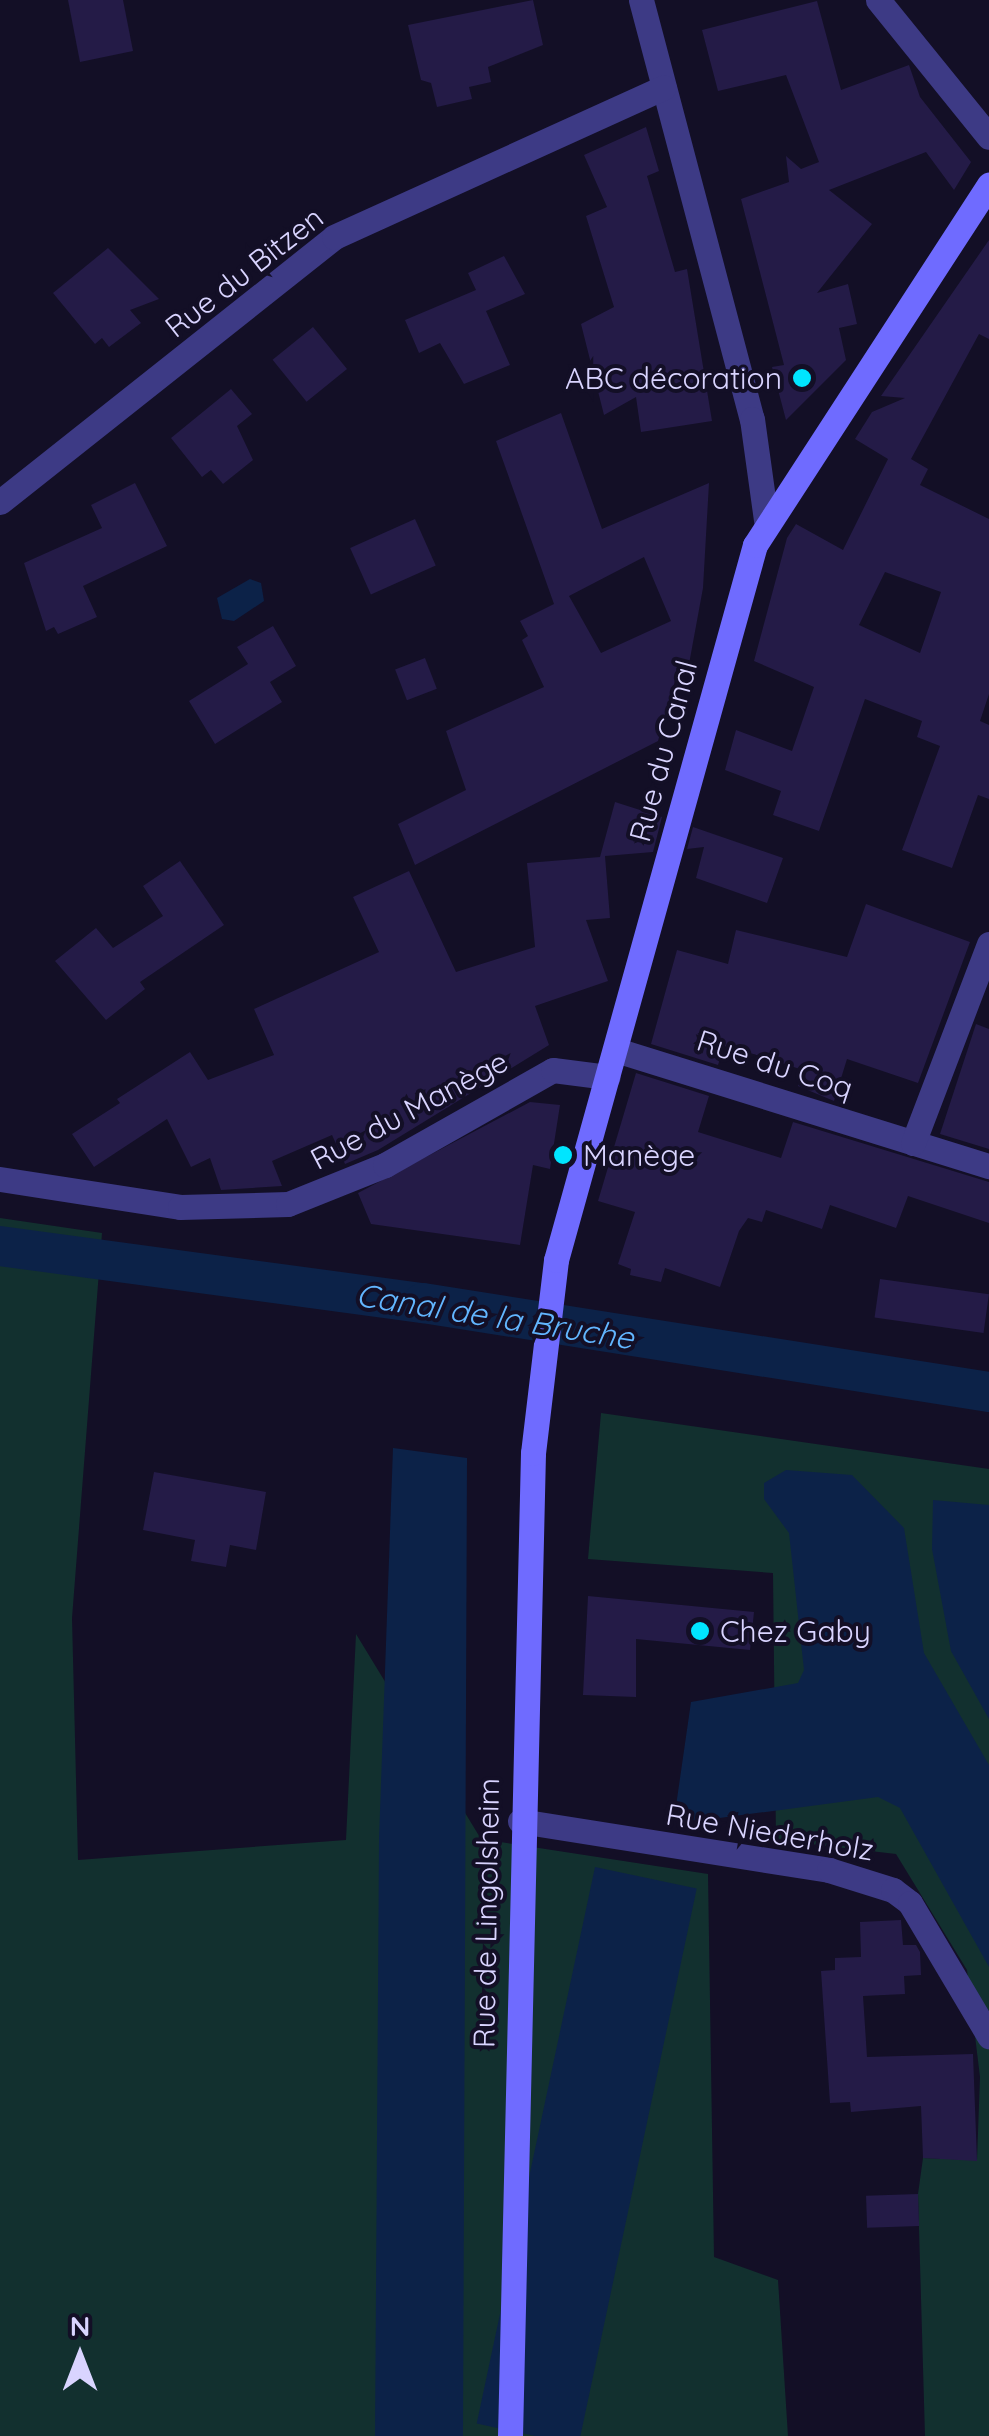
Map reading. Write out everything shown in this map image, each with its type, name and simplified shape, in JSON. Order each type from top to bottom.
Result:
[{"type":"main road","name":"Rue du Canal","points":[[540,1392],[551,1286],[744,576],[766,520],[989,184]]},
{"type":"main road","name":"Rue de Lingolsheim","points":[[510,2436],[520,1822],[540,1392]]},
{"type":"street","points":[[641,0],[752,419],[766,520]]},
{"type":"street","points":[[878,0],[989,137]]},
{"type":"street","name":"Rue du Bitzen","points":[[0,502],[334,237],[664,87]]},
{"type":"street","points":[[913,1143],[989,944]]},
{"type":"street","name":"Rue du Coq","points":[[616,1050],[989,1166]]},
{"type":"street","name":"Rue du Manège","points":[[0,1179],[180,1207],[288,1204],[385,1166],[553,1070],[608,1077]]},
{"type":"street","name":"Rue Niederholz","points":[[520,1822],[830,1870],[893,1890],[910,1903],[989,2036]]},
{"type":"green space","points":[[0,1218],[102,1233],[72,1618],[78,1860],[346,1840],[356,1634],[481,1839],[708,1874],[714,2257],[778,2280],[788,2436],[0,2436]]},
{"type":"green space","points":[[601,1413],[989,1469],[989,2436],[925,2436],[918,2194],[923,2158],[977,2160],[980,2077],[967,1970],[896,1854],[776,1840],[773,1573],[588,1559]]},
{"type":"water","points":[[250,579],[261,583],[264,601],[234,621],[222,619],[217,598]]},
{"type":"water","points":[[393,1448],[467,1458],[463,2436],[375,2436],[379,1839]]},
{"type":"water","points":[[786,1470],[852,1475],[904,1528],[924,1653],[989,1765],[989,1967],[900,1808],[878,1797],[697,1821],[681,1817],[676,1806],[691,1702],[798,1683],[804,1670],[789,1533],[764,1499],[764,1483]]},
{"type":"water","points":[[933,1500],[989,1505],[989,1719],[951,1651],[932,1549]]},
{"type":"water","points":[[595,1867],[697,1889],[580,2436],[535,2436],[477,2424]]},
{"type":"building","points":[[68,0],[123,0],[133,51],[80,62]]},
{"type":"building","points":[[533,0],[543,45],[488,67],[491,82],[469,87],[472,99],[437,107],[431,83],[421,80],[408,25]]},
{"type":"building","points":[[817,1],[841,90],[909,65],[920,97],[971,162],[954,190],[926,152],[829,190],[872,224],[817,293],[848,284],[857,324],[839,328],[846,360],[786,420],[772,367],[784,365],[741,199],[789,182],[786,156],[801,169],[819,162],[786,75],[718,91],[702,30]]},
{"type":"building","points":[[646,127],[659,171],[647,176],[675,272],[687,269],[712,421],[641,432],[636,397],[604,415],[581,324],[614,307],[586,216],[607,207],[584,155]]},
{"type":"building","points":[[989,240],[989,339],[979,334],[911,459],[928,469],[920,485],[989,519],[989,694],[980,721],[989,725],[989,799],[978,795],[952,868],[902,850],[940,746],[917,737],[922,721],[865,699],[819,831],[773,815],[781,791],[725,770],[736,730],[792,751],[814,687],[754,661],[787,538],[796,524],[843,550],[888,459],[855,439],[872,412],[905,398],[881,396]],"holes":[[[885,572],[941,592],[920,653],[859,625]]]},
{"type":"building","points":[[108,248],[159,299],[130,310],[141,323],[109,347],[102,338],[95,344],[53,293]]},
{"type":"building","points":[[504,256],[525,294],[486,311],[510,365],[464,384],[440,343],[419,353],[405,320],[476,290],[468,273]]},
{"type":"building","points":[[313,327],[347,369],[307,402],[273,360]]},
{"type":"building","points":[[231,389],[252,414],[237,426],[253,460],[223,484],[211,470],[202,477],[171,438]]},
{"type":"building","points":[[561,413],[602,529],[709,483],[703,588],[689,664],[678,670],[658,741],[415,865],[398,824],[466,790],[446,731],[544,687],[522,640],[528,636],[520,621],[554,604],[496,441]],"holes":[[[644,557],[671,621],[601,653],[569,596]]]},
{"type":"building","points":[[135,483],[167,546],[83,586],[97,617],[58,634],[54,627],[46,631],[24,563],[102,528],[91,505]]},
{"type":"building","points":[[415,519],[436,566],[371,594],[350,548]]},
{"type":"building","points":[[273,626],[296,666],[270,682],[282,702],[215,744],[189,701],[248,664],[237,647]]},
{"type":"building","points":[[425,658],[437,689],[407,700],[395,669]]},
{"type":"building","points":[[615,802],[662,817],[653,852],[605,856],[610,918],[586,920],[608,981],[535,1006],[549,1045],[378,1150],[345,1164],[332,1135],[272,1161],[282,1186],[221,1190],[210,1158],[191,1167],[167,1119],[94,1167],[72,1134],[120,1103],[117,1099],[190,1052],[208,1080],[274,1055],[254,1009],[379,952],[353,897],[409,871],[456,972],[535,947],[527,863],[600,857]]},
{"type":"building","points":[[693,827],[783,858],[767,903],[696,878],[704,847],[687,849]]},
{"type":"building","points":[[180,861],[224,925],[140,982],[145,989],[106,1020],[55,961],[96,928],[113,948],[163,916],[143,886]]},
{"type":"building","points":[[866,904],[970,942],[918,1083],[847,1059],[834,1101],[798,1086],[803,1070],[760,1056],[724,1046],[718,1065],[651,1044],[677,950],[728,964],[736,930],[847,957]]},
{"type":"building","points":[[976,1024],[989,1029],[989,1149],[940,1134]]},
{"type":"building","points":[[636,1073],[709,1096],[698,1132],[781,1158],[793,1122],[989,1182],[989,1223],[908,1196],[896,1228],[830,1205],[822,1229],[766,1210],[762,1222],[748,1218],[739,1231],[720,1287],[665,1268],[661,1282],[630,1275],[631,1269],[618,1264],[635,1212],[598,1201]]},
{"type":"building","points":[[530,1102],[560,1105],[550,1169],[533,1165],[520,1245],[371,1224],[358,1193]]},
{"type":"building","points":[[880,1279],[989,1294],[984,1333],[875,1318]]},
{"type":"building","points":[[154,1472],[266,1492],[256,1550],[230,1545],[226,1567],[191,1561],[195,1540],[143,1530]]},
{"type":"building","points":[[588,1596],[754,1612],[750,1650],[636,1639],[636,1697],[583,1695]]},
{"type":"building","points":[[901,1920],[903,1945],[916,1945],[920,1952],[921,1975],[904,1976],[905,1994],[863,1996],[867,2057],[973,2054],[977,2161],[923,2158],[921,2106],[851,2112],[850,2102],[830,2103],[821,1971],[835,1970],[835,1958],[861,1957],[860,1922]]},
{"type":"building","points":[[918,2194],[919,2226],[867,2228],[866,2196]]},
{"type":"waterway","name":"Canal de la Bruche","points":[[0,1246],[423,1303],[989,1392]]},
{"type":"place","name":"ABC décoration","points":[[802,378]]},
{"type":"place","name":"Manège","points":[[563,1155]]},
{"type":"place","name":"Chez Gaby","points":[[700,1631]]}]
